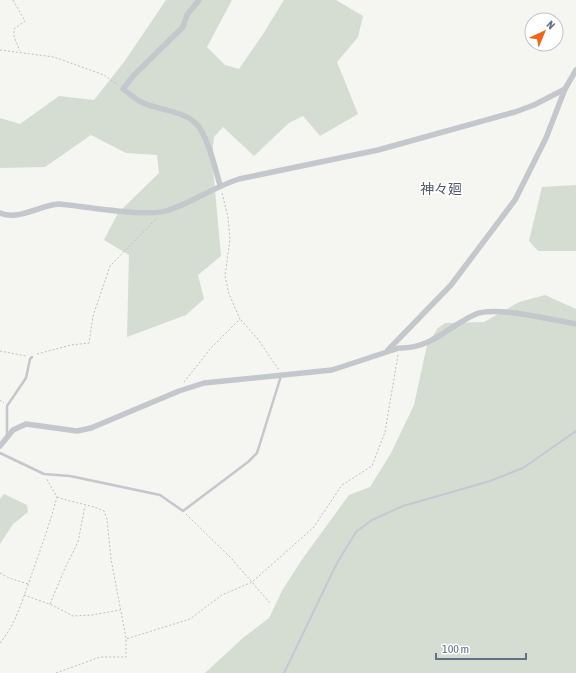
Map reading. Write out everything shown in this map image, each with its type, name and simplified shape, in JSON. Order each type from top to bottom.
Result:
[{"type":"street","points":[[199,0],[187,15],[183,28],[135,74],[123,89],[143,103],[174,112],[190,119],[198,126],[203,134],[220,185]]},
{"type":"street","points":[[387,352],[451,285],[515,200],[546,138],[565,88],[576,70]]},
{"type":"street","points":[[0,213],[16,215],[48,204],[150,213],[163,212],[186,203],[220,185],[239,179],[378,150],[515,112],[534,105],[565,88]]},
{"type":"street","points":[[0,446],[13,430],[26,424],[77,431],[91,428],[179,391],[204,383],[332,370],[399,348],[410,348],[425,345],[477,314],[489,312],[576,324]]},
{"type":"lane","points":[[7,438],[7,406],[26,378],[30,359],[32,357]]},
{"type":"lane","points":[[0,453],[44,474],[70,476],[160,495],[183,511],[248,462],[257,453],[281,376]]},
{"type":"path","points":[[13,0],[25,20],[14,29],[14,37],[20,52]]},
{"type":"path","points":[[0,50],[38,53],[69,62],[104,75],[123,89]]},
{"type":"path","points":[[220,185],[228,217],[230,238],[225,276],[229,294],[240,320],[260,342],[281,376]]},
{"type":"path","points":[[0,352],[32,357],[72,345],[89,343],[93,316],[110,266],[163,212]]},
{"type":"path","points":[[179,391],[211,348],[240,320]]},
{"type":"path","points":[[126,639],[190,619],[222,596],[252,582],[313,528],[342,485],[372,466],[385,432],[399,348]]},
{"type":"path","points":[[44,474],[57,497],[104,511],[107,519],[111,559],[126,639],[126,657],[100,656],[56,673]]},
{"type":"path","points":[[0,643],[10,632],[29,584],[57,497]]},
{"type":"path","points":[[50,604],[78,542],[85,505]]},
{"type":"path","points":[[183,511],[231,558],[270,603]]},
{"type":"path","points":[[0,573],[9,578],[29,584]]},
{"type":"path","points":[[24,595],[50,604],[73,616],[92,615],[121,610]]},
{"type":"shaded area","points":[[166,0],[232,0],[207,47],[225,65],[239,69],[284,0],[336,0],[363,16],[358,37],[337,62],[358,114],[320,136],[303,116],[289,123],[254,156],[223,127],[214,137],[212,157],[221,256],[198,275],[204,299],[186,315],[127,337],[129,255],[104,240],[118,213],[159,173],[157,155],[126,153],[91,135],[45,167],[0,168],[0,118],[20,124],[59,96],[94,100],[124,62]]},
{"type":"shaded area","points":[[576,185],[576,251],[538,251],[529,241],[542,187]]},
{"type":"shaded area","points":[[545,295],[576,309],[576,673],[205,673],[244,637],[269,618],[283,589],[303,558],[349,495],[370,487],[391,453],[414,405],[427,345],[438,328],[445,323],[484,322],[519,302]]},
{"type":"shaded area","points":[[4,494],[27,505],[28,512],[13,524],[0,544],[0,499]]},
{"type":"waterway","points":[[284,673],[337,563],[356,532],[372,520],[403,506],[490,481],[523,468],[576,431]]},
{"type":"district","name":"神々廻","points":[[441,189]]}]
